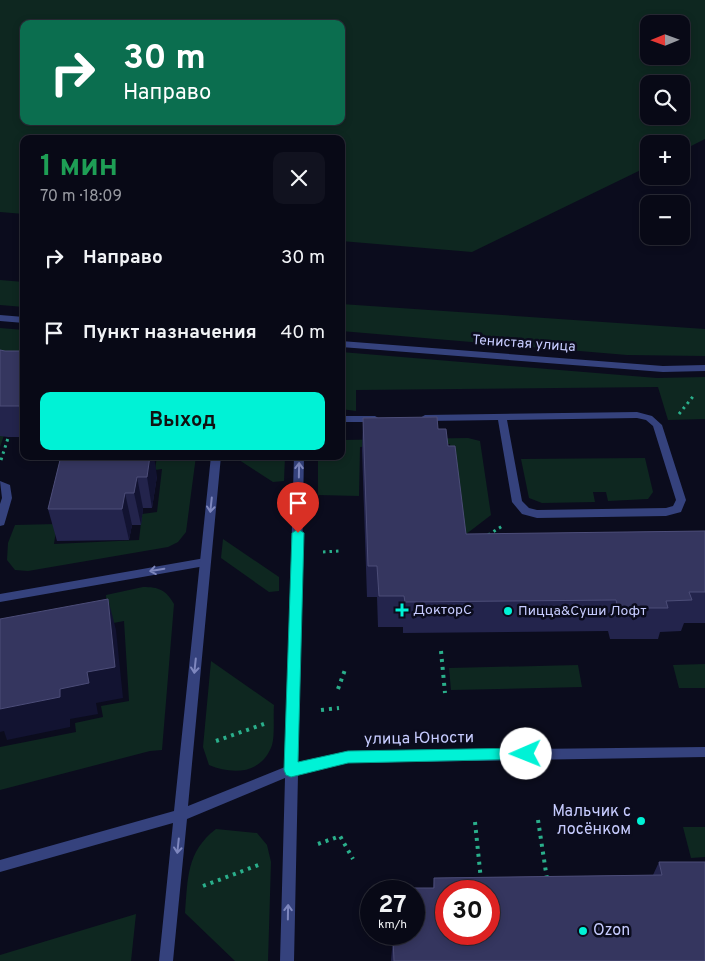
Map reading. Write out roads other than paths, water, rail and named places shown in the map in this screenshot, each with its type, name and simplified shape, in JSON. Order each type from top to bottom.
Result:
[{"type":"street","points":[[0,318],[20,320]]},
{"type":"street","name":"Тенистая улица","points":[[345,344],[663,369],[705,368]]},
{"type":"street","points":[[417,418],[637,415],[649,418],[658,426],[681,500],[678,509],[666,512],[537,514],[526,511],[517,502],[502,417]]},
{"type":"street","points":[[345,419],[388,418]]},
{"type":"street","points":[[166,961],[216,460]]},
{"type":"street","points":[[287,961],[300,460]]},
{"type":"street","points":[[0,484],[6,488],[7,498],[0,522]]},
{"type":"street","points":[[0,598],[206,562]]},
{"type":"street","name":"улица Юности","points":[[0,866],[181,815],[291,770],[348,757],[705,752]]},
{"type":"place","name":"ДокторС","points":[[402,610]]},
{"type":"place","name":"Пицца&Суши Лофт","points":[[508,611]]},
{"type":"place","name":"Мальчик с лосёнком","points":[[641,821]]},
{"type":"place","name":"Ozon","points":[[583,931]]}]
